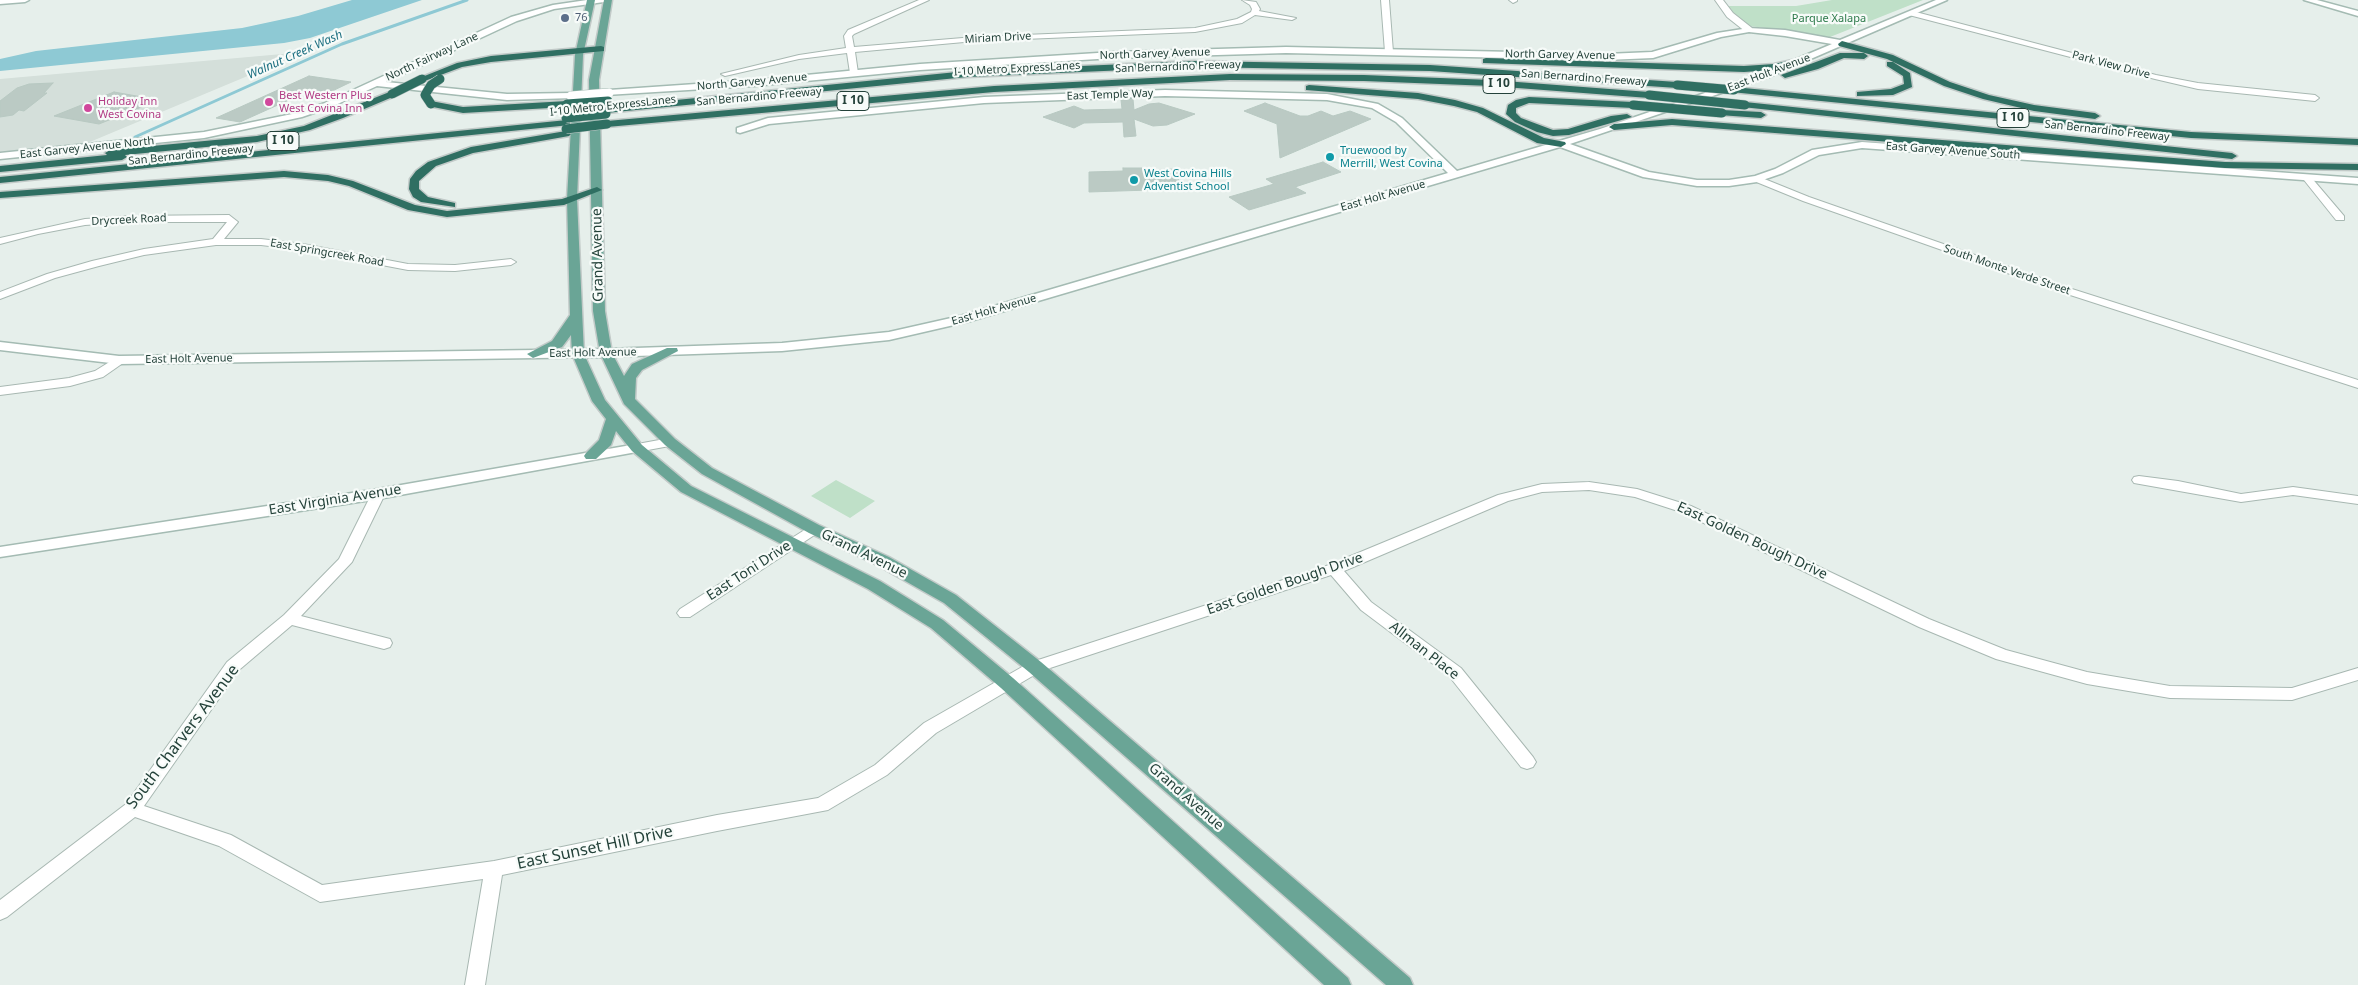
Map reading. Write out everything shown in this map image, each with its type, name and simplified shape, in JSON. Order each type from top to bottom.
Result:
[{"type":"highway","points":[[1842,44],[1903,61],[1947,84],[1971,93],[2034,108],[2182,125],[2358,137]]},
{"type":"highway","points":[[600,51],[497,63],[463,70],[440,79],[426,90],[425,95],[431,104],[463,110],[567,117],[607,113]]},
{"type":"highway","points":[[0,168],[57,158],[257,139],[307,128],[340,116],[422,79],[460,65],[491,59],[580,53]]},
{"type":"highway","points":[[1734,90],[1790,89],[1874,95],[1901,90],[1909,85],[1910,81],[1907,75],[1894,66],[1868,57],[1849,54],[1787,75],[1766,75]]},
{"type":"highway","points":[[1195,64],[1241,60],[1414,60],[1744,69],[1774,67],[1797,62]]},
{"type":"highway","name":"San Bernardino Freeway","points":[[607,113],[786,91],[1048,69],[1195,64],[1348,65],[1430,68],[1677,84],[2191,135],[2358,142]]},
{"type":"highway","name":"I-10 Metro ExpressLanes","points":[[0,174],[808,93],[1007,77],[1168,70],[1323,69],[1348,65]]},
{"type":"highway","name":"I-10 Metro ExpressLanes","points":[[607,113],[1022,81],[1258,73],[1324,74],[1349,79]]},
{"type":"highway","name":"San Bernardino Freeway","points":[[607,113],[643,121],[894,97],[1062,84],[1230,77],[1491,83],[1649,95],[1917,122],[2092,143],[2358,166]]},
{"type":"highway","points":[[1062,84],[1213,85],[1335,89],[1418,96],[1480,110],[1541,141],[1561,144]]},
{"type":"highway","points":[[1657,113],[1611,119],[1569,132],[1553,133],[1528,125],[1511,114],[1511,107],[1518,102],[1529,100],[1632,105],[1722,113],[1917,122]]},
{"type":"highway","points":[[567,117],[491,145],[447,157],[420,173],[414,181],[414,189],[417,196],[425,200],[453,205],[572,196],[597,190]]},
{"type":"highway","name":"San Bernardino Freeway","points":[[0,168],[567,117]]},
{"type":"highway","name":"San Bernardino Freeway","points":[[0,187],[567,117]]},
{"type":"highway","name":"I-10 Metro ExpressLanes","points":[[0,180],[567,117]]},
{"type":"highway","points":[[1614,127],[1672,122],[2225,165],[2358,166]]},
{"type":"highway","points":[[0,195],[284,174],[328,178],[353,184],[412,208],[447,214],[564,202],[572,196]]},
{"type":"main road","name":"Grand Avenue","points":[[608,0],[594,80],[599,310],[606,353],[628,398],[670,442],[707,470],[814,530],[883,561],[950,600],[1035,666],[1402,985]]},
{"type":"main road","name":"Grand Avenue","points":[[591,1],[580,53],[572,196],[575,316],[578,354],[599,401],[637,448],[686,489],[874,585],[937,624],[1007,683],[1340,985]]},
{"type":"main road","points":[[533,354],[557,344],[567,332],[575,316]]},
{"type":"main road","points":[[628,398],[629,378],[637,367],[672,351]]},
{"type":"main road","points":[[592,456],[606,442],[613,418]]},
{"type":"street","points":[[0,2],[25,0]]},
{"type":"street","name":"North Fairway Lane","points":[[173,139],[237,130],[299,115],[328,105],[514,19],[553,7],[604,0]]},
{"type":"street","points":[[854,73],[848,36],[851,32],[925,0]]},
{"type":"street","points":[[1246,0],[1253,4],[1256,9],[1254,12],[1292,18]]},
{"type":"street","points":[[1385,0],[1389,52]]},
{"type":"street","points":[[1719,0],[1730,15],[1749,30]]},
{"type":"street","name":"East Holt Avenue","points":[[0,346],[119,360],[578,354],[782,347],[836,343],[889,336],[964,320],[1603,131],[1766,75],[1944,0]]},
{"type":"street","points":[[2308,0],[2358,14]]},
{"type":"street","name":"Miriam Drive","points":[[725,74],[799,57],[851,50],[975,39],[1195,30],[1239,21],[1254,12]]},
{"type":"street","name":"Park View Drive","points":[[1912,13],[2155,77],[2198,86],[2314,98]]},
{"type":"street","name":"North Garvey Avenue","points":[[377,83],[507,96],[567,117],[607,113],[854,73],[986,62],[1114,55],[1286,50],[1606,57],[1653,55],[1720,35],[1749,30],[1785,33],[1842,44]]},
{"type":"street","name":"East Temple Way","points":[[740,130],[768,121],[984,100],[1166,93],[1327,97],[1375,106],[1400,120],[1456,175]]},
{"type":"street","points":[[1515,158],[1566,154],[1594,157],[1590,146],[1603,131]]},
{"type":"street","name":"East Garvey Avenue North","points":[[0,156],[173,139]]},
{"type":"street","name":"East Garvey Avenue South","points":[[1561,144],[1647,176],[1681,182],[1714,184],[1770,176],[1816,152],[1844,146],[2358,181]]},
{"type":"street","points":[[1432,151],[1462,163],[1526,150],[1547,148]]},
{"type":"street","points":[[2307,178],[2340,218]]},
{"type":"street","name":"South Monte Verde Street","points":[[1757,179],[1980,261],[2358,384]]},
{"type":"street","name":"Drycreek Road","points":[[0,241],[58,227],[103,220],[229,218],[233,222],[216,242]]},
{"type":"street","name":"East Springcreek Road","points":[[0,296],[51,276],[96,263],[144,252],[216,242],[261,242],[288,245],[408,267],[455,268],[511,262]]},
{"type":"street","points":[[0,391],[70,382],[99,374],[119,360]]},
{"type":"street","name":"East Virginia Avenue","points":[[0,552],[378,494],[670,442]]},
{"type":"street","points":[[2139,480],[2178,485],[2240,498],[2293,491],[2358,500]]},
{"type":"street","name":"East Golden Bough Drive","points":[[1035,666],[1334,569],[1502,498],[1542,488],[1589,486],[1638,493],[1686,509],[1924,623],[2002,655],[2087,678],[2170,692],[2292,694],[2358,674]]},
{"type":"street","name":"South Charvers Avenue","points":[[0,911],[132,809],[233,666],[288,619],[345,562],[378,494]]},
{"type":"street","name":"East Toni Drive","points":[[685,613],[814,530]]},
{"type":"street","name":"Allman Place","points":[[1334,569],[1366,606],[1455,672],[1527,762]]},
{"type":"street","points":[[288,619],[384,643]]},
{"type":"street","name":"East Sunset Hill Drive","points":[[132,809],[225,840],[320,894],[494,869],[717,822],[822,805],[880,770],[930,728],[1035,666]]},
{"type":"street","points":[[475,985],[494,869]]},
{"type":"shaded area","points":[[305,52],[85,144],[0,152],[0,79]]},
{"type":"green space","name":"Parque Xalapa","points":[[1832,0],[1923,0],[1830,37],[1750,26],[1740,20],[1728,6],[1796,6]]},
{"type":"green space","points":[[836,480],[875,501],[850,518],[811,496]]},
{"type":"water","points":[[352,0],[422,0],[310,38],[284,43],[0,71],[0,59],[36,51],[242,28],[298,16]]},
{"type":"building","name":"Best Western Plus West Covina Inn","points":[[309,76],[351,82],[326,94],[309,91],[240,122],[216,118]]},
{"type":"building","points":[[53,83],[44,93],[47,93],[24,111],[19,110],[13,115],[0,117],[0,101],[17,88],[29,84]]},
{"type":"building","name":"Holiday Inn West Covina","points":[[114,92],[159,100],[99,124],[54,116]]},
{"type":"building","points":[[1133,99],[1134,110],[1149,104],[1159,103],[1195,114],[1167,125],[1153,126],[1134,119],[1136,136],[1124,137],[1123,122],[1084,123],[1074,128],[1043,117],[1074,106],[1084,110],[1122,109],[1121,100]]},
{"type":"building","points":[[1265,103],[1300,116],[1308,116],[1321,111],[1333,116],[1350,111],[1371,119],[1280,158],[1277,124],[1244,111]]},
{"type":"building","points":[[1323,162],[1341,172],[1295,187],[1306,193],[1249,210],[1229,197],[1274,184],[1266,179]]},
{"type":"building","name":"West Covina Hills Adventist School","points":[[1123,168],[1142,168],[1142,170],[1177,169],[1180,189],[1089,192],[1089,172],[1123,171]]},
{"type":"waterway","name":"Walnut Creek Wash","points":[[135,137],[342,44],[467,0]]},
{"type":"place","name":"76","points":[[565,18]]},
{"type":"place","name":"Best Western Plus West Covina Inn","points":[[269,102]]},
{"type":"place","name":"Holiday Inn West Covina","points":[[88,108]]},
{"type":"place","name":"Truewood by Merrill, West Covina","points":[[1330,157]]},
{"type":"place","name":"West Covina Hills Adventist School","points":[[1134,180]]}]
